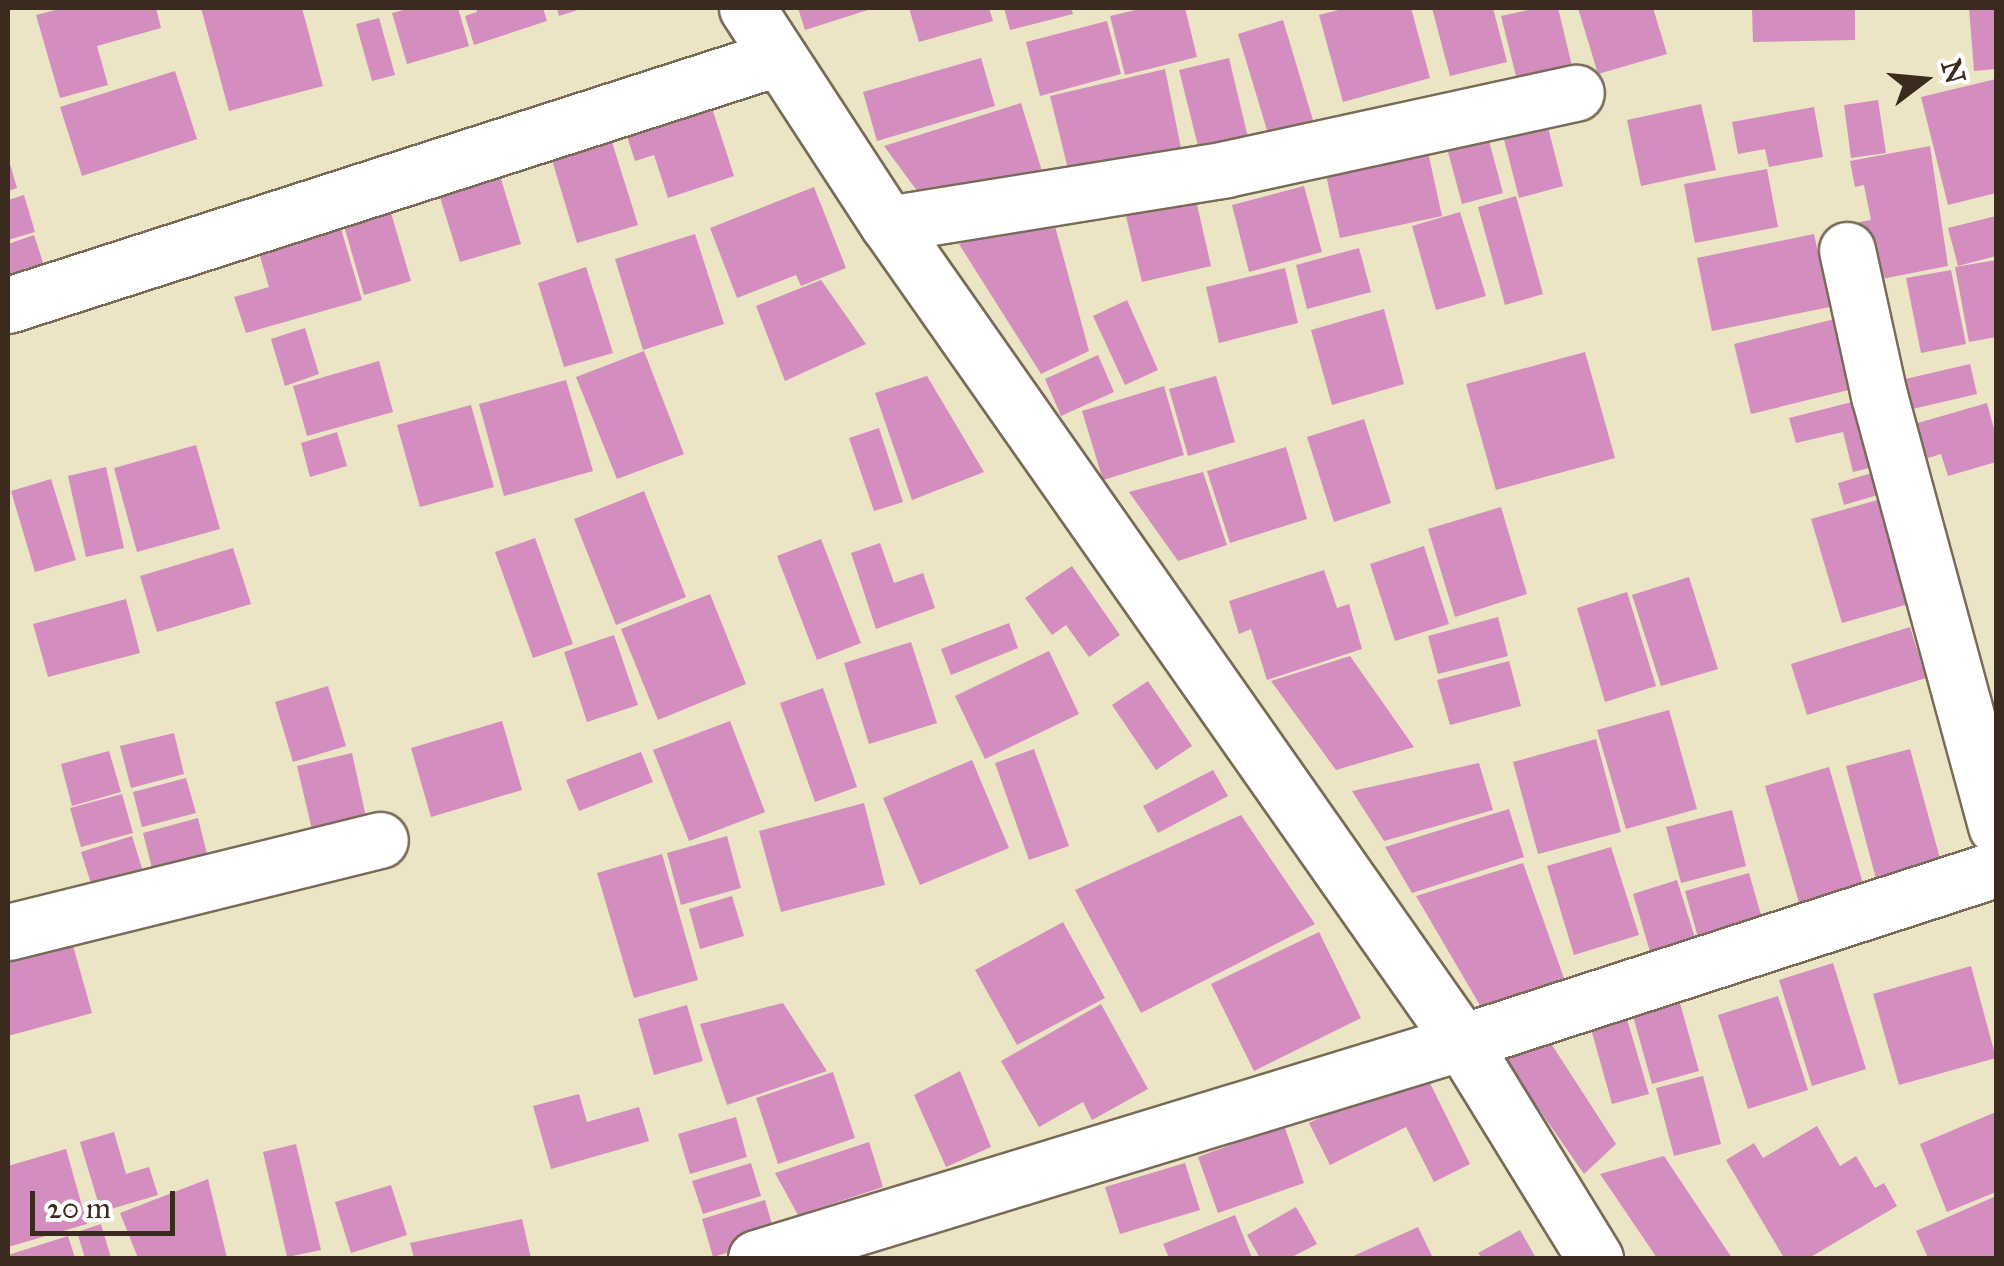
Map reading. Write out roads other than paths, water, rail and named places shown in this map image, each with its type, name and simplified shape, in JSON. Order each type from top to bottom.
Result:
[{"type":"street","points":[[746,8],[888,224],[1462,1042],[1595,1258]]},
{"type":"street","points":[[8,304],[777,58]]},
{"type":"street","points":[[888,224],[1226,169],[1576,93]]},
{"type":"street","points":[[756,1258],[1462,1042],[1994,869],[1846,250]]},
{"type":"street","points":[[8,932],[380,840]]}]
